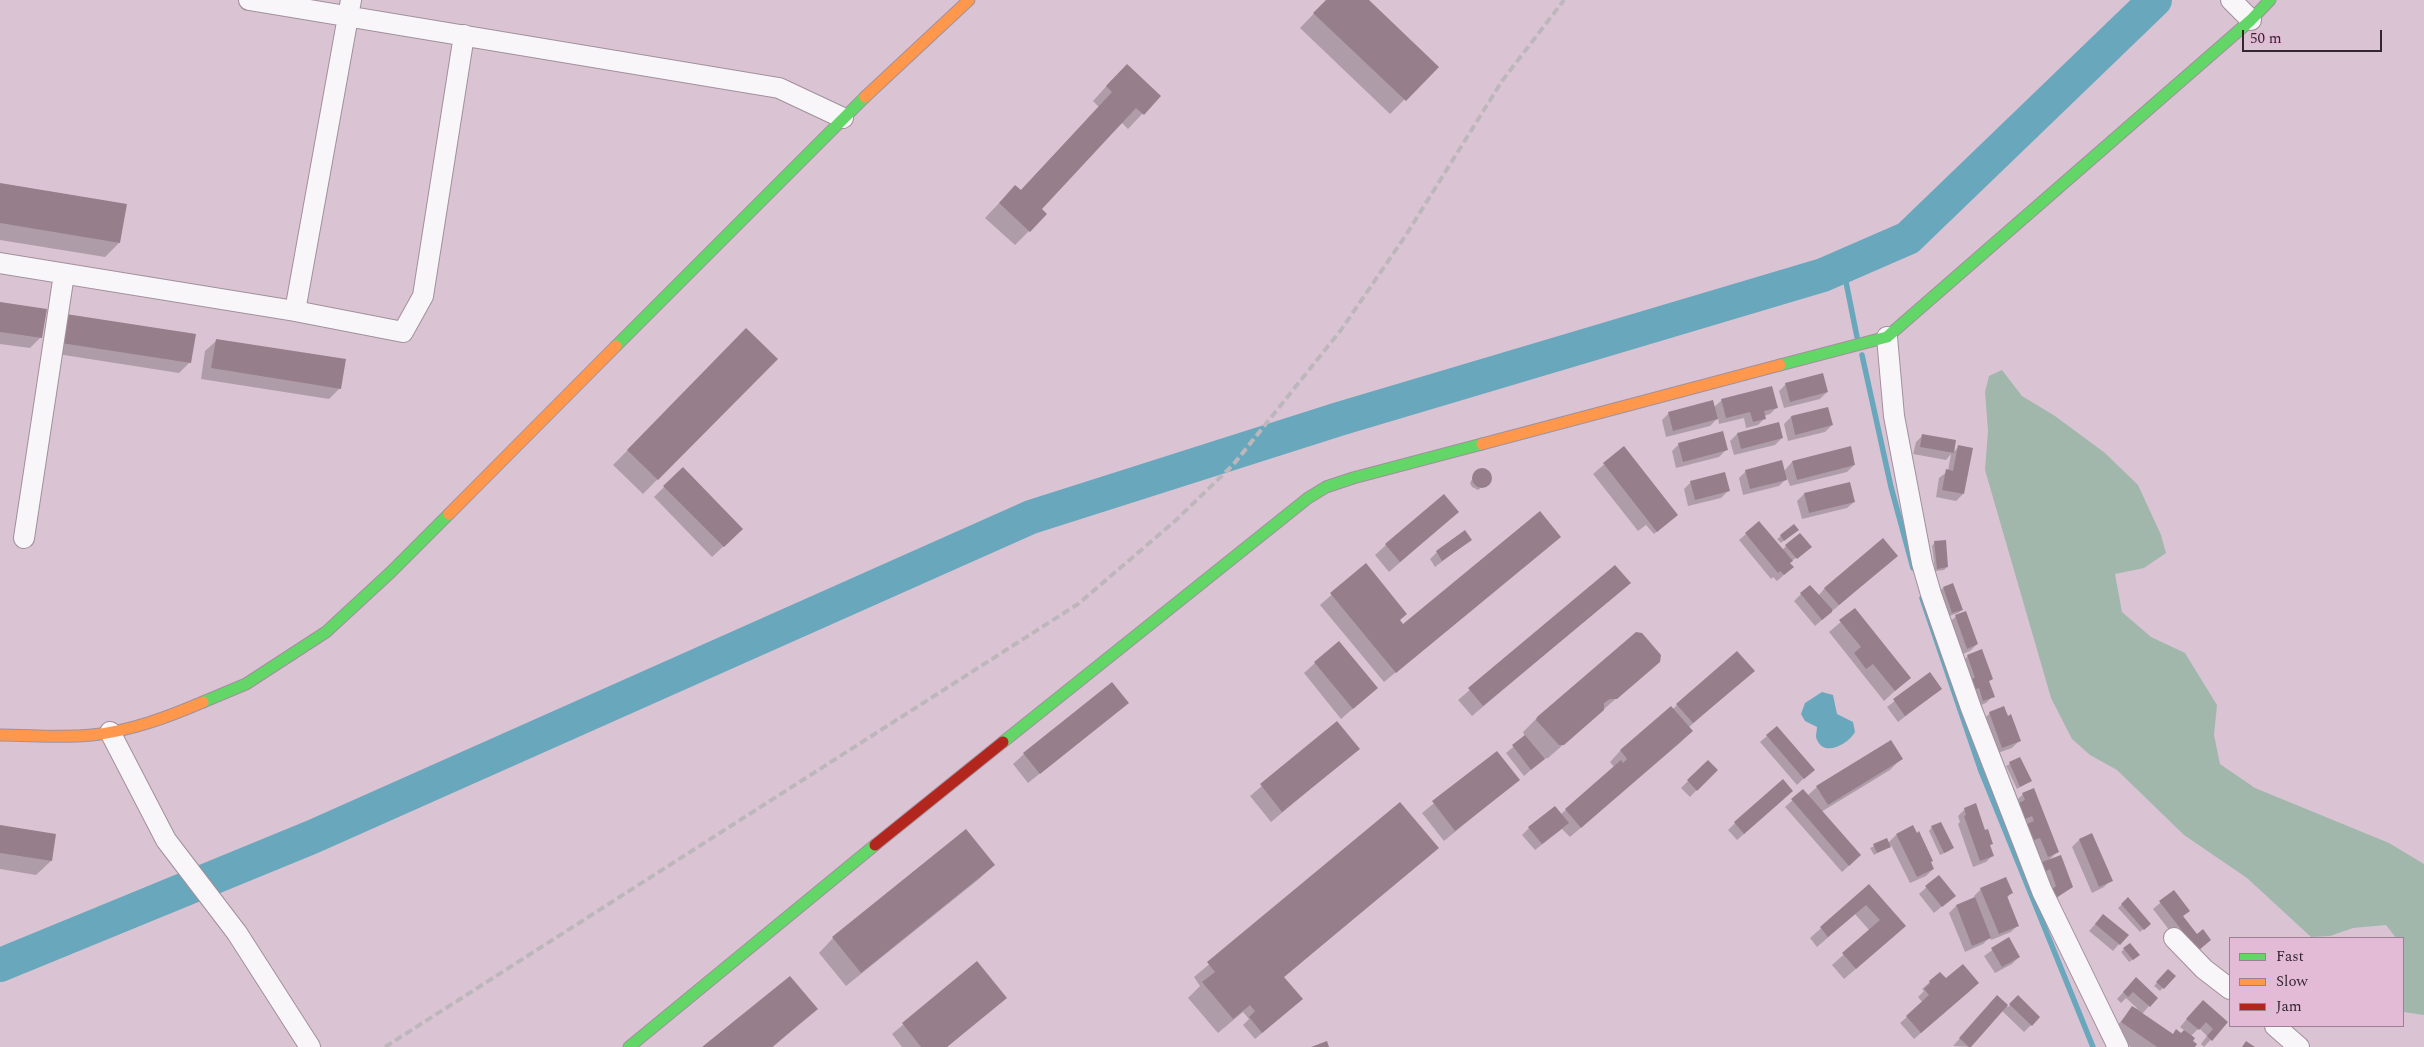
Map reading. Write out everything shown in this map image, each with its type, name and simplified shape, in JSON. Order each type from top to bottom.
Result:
[{"type":"main road","points":[[0,735],[91,735],[162,719],[246,684],[326,632],[391,572],[843,118],[969,0]]},
{"type":"main road","points":[[629,1047],[787,916],[1308,498],[1326,487],[1362,475],[1887,337],[2251,20],[2270,0]]},
{"type":"street","points":[[249,0],[350,8],[464,35],[779,88],[843,118]]},
{"type":"street","points":[[2232,2],[2251,20]]},
{"type":"street","points":[[294,311],[350,8]]},
{"type":"street","points":[[0,263],[294,311],[403,332],[423,296],[464,35]]},
{"type":"street","points":[[24,538],[64,274]]},
{"type":"street","points":[[1887,337],[1894,416],[1922,563],[1931,594],[1971,708],[2042,891],[2118,1047]]},
{"type":"street","points":[[110,732],[166,840],[237,934],[310,1047]]},
{"type":"street","points":[[2174,938],[2204,968],[2229,988]]},
{"type":"street","points":[[2276,1027],[2299,1047]]},
{"type":"green space","points":[[2002,370],[2022,396],[2055,416],[2105,453],[2138,485],[2161,535],[2166,553],[2144,568],[2115,574],[2122,612],[2151,637],[2185,653],[2217,705],[2214,735],[2220,764],[2255,788],[2389,843],[2424,864],[2424,1015],[2404,1012],[2404,937],[2395,937],[2386,925],[2353,928],[2330,936],[2311,937],[2247,878],[2184,835],[2117,770],[2090,755],[2072,739],[2051,698],[1985,470],[1988,431],[1985,392],[1989,376]]},
{"type":"water","points":[[1822,692],[1833,695],[1837,714],[1853,722],[1855,732],[1848,740],[1837,747],[1825,748],[1821,745],[1816,738],[1817,727],[1805,721],[1801,714],[1805,703]]},
{"type":"building","points":[[1326,0],[1369,0],[1439,67],[1406,101],[1313,13]]},
{"type":"building","points":[[1127,64],[1161,96],[1144,115],[1136,108],[1042,209],[1047,214],[1030,232],[999,203],[1015,185],[1021,190],[1112,92],[1106,86]]},
{"type":"building","points":[[0,183],[127,204],[120,243],[0,223]]},
{"type":"building","points":[[0,302],[47,309],[42,338],[0,332]]},
{"type":"building","points":[[66,314],[196,334],[191,363],[61,343]]},
{"type":"building","points":[[746,328],[778,359],[658,480],[627,450]]},
{"type":"building","points":[[216,339],[346,359],[341,389],[211,368]]},
{"type":"building","points":[[1823,373],[1828,392],[1790,402],[1785,383]]},
{"type":"building","points":[[1772,386],[1778,408],[1764,411],[1766,419],[1753,422],[1750,412],[1726,418],[1721,399]]},
{"type":"building","points":[[1713,400],[1718,419],[1673,431],[1668,412]]},
{"type":"building","points":[[1828,407],[1833,425],[1795,435],[1791,416]]},
{"type":"building","points":[[1779,422],[1783,438],[1741,449],[1737,433]]},
{"type":"building","points":[[1723,431],[1728,450],[1683,462],[1678,443]]},
{"type":"building","points":[[1922,434],[1956,440],[1954,453],[1920,447]]},
{"type":"building","points":[[1958,445],[1973,448],[1964,494],[1942,490],[1946,469],[1953,471]]},
{"type":"building","points":[[1624,446],[1678,515],[1657,532],[1603,463]]},
{"type":"building","points":[[1851,446],[1855,465],[1797,480],[1792,461]]},
{"type":"building","points":[[1782,460],[1787,480],[1750,489],[1745,470]]},
{"type":"building","points":[[683,467],[743,529],[724,547],[663,486]]},
{"type":"building","points":[[1482,468],[1489,471],[1492,478],[1489,485],[1482,488],[1475,485],[1472,478],[1475,471]]},
{"type":"building","points":[[1725,472],[1730,491],[1695,500],[1690,481]]},
{"type":"building","points":[[1850,482],[1855,502],[1809,513],[1804,493]]},
{"type":"building","points":[[1444,494],[1459,512],[1400,562],[1385,544]]},
{"type":"building","points":[[1540,511],[1561,537],[1396,673],[1330,593],[1366,563],[1407,614],[1400,620],[1403,624]]},
{"type":"building","points":[[1759,521],[1793,561],[1790,563],[1794,567],[1784,575],[1780,571],[1778,573],[1745,533]]},
{"type":"building","points":[[1794,524],[1799,530],[1784,541],[1780,535]]},
{"type":"building","points":[[1465,530],[1472,540],[1442,561],[1436,551]]},
{"type":"building","points":[[1800,533],[1812,547],[1797,559],[1785,545]]},
{"type":"building","points":[[1883,538],[1898,556],[1839,605],[1824,588]]},
{"type":"building","points":[[1946,540],[1948,567],[1937,569],[1934,541]]},
{"type":"building","points":[[1615,565],[1631,583],[1483,706],[1468,688]]},
{"type":"building","points":[[1953,583],[1963,610],[1952,613],[1943,587]]},
{"type":"building","points":[[1810,585],[1832,609],[1832,612],[1822,620],[1800,593]]},
{"type":"building","points":[[1855,608],[1911,678],[1895,691],[1873,664],[1866,669],[1854,653],[1861,647],[1839,620]]},
{"type":"building","points":[[1966,611],[1978,644],[1967,649],[1955,615]]},
{"type":"building","points":[[1636,632],[1642,633],[1661,655],[1660,662],[1617,699],[1610,699],[1604,703],[1604,710],[1564,745],[1559,745],[1536,720],[1537,717]]},
{"type":"building","points":[[1339,641],[1378,688],[1353,709],[1314,662]]},
{"type":"building","points":[[1982,649],[1993,679],[1989,681],[1995,697],[1983,701],[1979,688],[1974,690],[1970,679],[1975,678],[1967,655]]},
{"type":"building","points":[[1737,651],[1755,671],[1693,723],[1676,704]]},
{"type":"building","points":[[1930,672],[1942,689],[1905,716],[1893,699]]},
{"type":"building","points":[[1112,682],[1129,703],[1040,774],[1023,753]]},
{"type":"building","points":[[1671,706],[1693,731],[1581,828],[1565,809],[1621,760],[1623,763],[1627,759],[1620,750]]},
{"type":"building","points":[[2004,706],[2008,716],[2011,714],[2021,741],[2002,748],[1989,712]]},
{"type":"building","points":[[1337,721],[1360,749],[1282,812],[1260,784]]},
{"type":"building","points":[[1777,726],[1815,770],[1804,779],[1766,735]]},
{"type":"building","points":[[1525,735],[1545,759],[1531,770],[1512,745]]},
{"type":"building","points":[[1891,740],[1903,759],[1828,805],[1816,786]]},
{"type":"building","points":[[1497,751],[1520,780],[1455,831],[1432,801]]},
{"type":"building","points":[[2020,757],[2032,781],[2020,787],[2009,762]]},
{"type":"building","points":[[1708,760],[1718,770],[1697,791],[1687,780]]},
{"type":"building","points":[[1783,779],[1793,791],[1744,834],[1734,822]]},
{"type":"building","points":[[2034,788],[2059,852],[2048,857],[2040,838],[2034,840],[2027,824],[2034,821],[2032,816],[2025,819],[2019,803],[2025,800],[2022,793]]},
{"type":"building","points":[[1803,789],[1861,855],[1849,866],[1791,799]]},
{"type":"building","points":[[1400,802],[1439,848],[1284,977],[1303,999],[1262,1033],[1249,1017],[1255,1011],[1250,1005],[1233,1019],[1202,982],[1215,972],[1207,962]]},
{"type":"building","points":[[1976,803],[1985,830],[1988,829],[1993,844],[1990,845],[1994,856],[1980,861],[1964,816],[1966,815],[1964,808]]},
{"type":"building","points":[[1555,806],[1569,823],[1542,844],[1528,827]]},
{"type":"building","points":[[1941,822],[1954,848],[1944,853],[1931,826]]},
{"type":"building","points":[[0,825],[56,834],[52,861],[0,853]]},
{"type":"building","points":[[1913,825],[1917,833],[1919,831],[1933,861],[1931,862],[1934,869],[1917,877],[1896,834]]},
{"type":"building","points":[[966,829],[995,865],[861,973],[832,937]]},
{"type":"building","points":[[2092,833],[2113,881],[2099,887],[2079,839]]},
{"type":"building","points":[[1887,838],[1891,847],[1877,853],[1873,844]]},
{"type":"building","points":[[2061,855],[2073,887],[2057,897],[2052,889],[2056,886],[2050,869],[2046,871],[2042,862]]},
{"type":"building","points":[[1939,875],[1956,896],[1942,907],[1925,886]]},
{"type":"building","points":[[2006,877],[2013,893],[2007,896],[2019,926],[1999,934],[1980,888]]},
{"type":"building","points":[[1869,884],[1906,926],[1856,969],[1842,953],[1880,920],[1866,905],[1828,937],[1820,927]]},
{"type":"building","points":[[2174,890],[2190,911],[2183,916],[2197,934],[2203,929],[2211,940],[2199,950],[2159,901]]},
{"type":"building","points":[[1975,897],[1991,938],[1972,946],[1956,905]]},
{"type":"building","points":[[2128,897],[2151,924],[2144,930],[2121,904]]},
{"type":"building","points":[[2103,914],[2129,935],[2120,945],[2095,924]]},
{"type":"building","points":[[2009,937],[2020,957],[2002,967],[1991,948]]},
{"type":"building","points":[[2130,943],[2140,955],[2133,960],[2123,948]]},
{"type":"building","points":[[977,961],[1007,998],[947,1047],[921,1047],[902,1023]]},
{"type":"building","points":[[1963,964],[1979,983],[1921,1033],[1906,1016],[1929,995],[1924,989],[1930,983],[1929,981],[1940,972],[1946,978]]},
{"type":"building","points":[[2168,969],[2176,976],[2164,989],[2156,982]]},
{"type":"building","points":[[790,976],[818,1009],[772,1047],[702,1047]]},
{"type":"building","points":[[2136,977],[2158,998],[2150,1007],[2133,992],[2128,997],[2123,992]]},
{"type":"building","points":[[1997,995],[2008,1005],[1969,1047],[1959,1038]]},
{"type":"building","points":[[2018,995],[2040,1017],[2032,1026],[2009,1004]]},
{"type":"building","points":[[2203,1000],[2228,1022],[2212,1041],[2207,1036],[2213,1029],[2206,1022],[2199,1030],[2186,1019]]},
{"type":"building","points":[[2132,1006],[2173,1034],[2176,1029],[2181,1033],[2184,1030],[2195,1038],[2193,1041],[2197,1044],[2195,1047],[2157,1047],[2121,1022]]},
{"type":"building","points":[[1327,1041],[1329,1047],[1311,1047]]},
{"type":"building","points":[[2246,1041],[2255,1047],[2242,1047]]},
{"type":"waterway","points":[[0,965],[312,837],[1031,517],[1339,419],[1823,275],[1908,238],[2155,0]]},
{"type":"waterway","points":[[1843,267],[1857,337]]},
{"type":"waterway","points":[[1862,355],[1891,487],[1913,568]]},
{"type":"waterway","points":[[1922,598],[1981,771],[2093,1047]]},
{"type":"railway","points":[[385,1047],[1078,604],[1175,521],[1233,465],[1341,330],[1406,235],[1502,81],[1564,0]]},
{"type":"traffic: fast","points":[[1780,365],[1887,337],[2251,20],[2270,0]]},
{"type":"traffic: fast","points":[[616,346],[865,97]]},
{"type":"traffic: fast","points":[[1003,742],[1308,498],[1326,487],[1353,478],[1482,444]]},
{"type":"traffic: fast","points":[[203,702],[246,684],[326,632],[391,572],[449,514]]},
{"type":"traffic: fast","points":[[629,1047],[875,845]]},
{"type":"traffic: slow","points":[[865,97],[969,0]]},
{"type":"traffic: slow","points":[[449,514],[616,346]]},
{"type":"traffic: slow","points":[[1482,444],[1780,365]]},
{"type":"traffic: slow","points":[[0,735],[69,736],[107,733],[149,723],[203,702]]},
{"type":"traffic: jam","points":[[875,845],[1003,742]]}]
